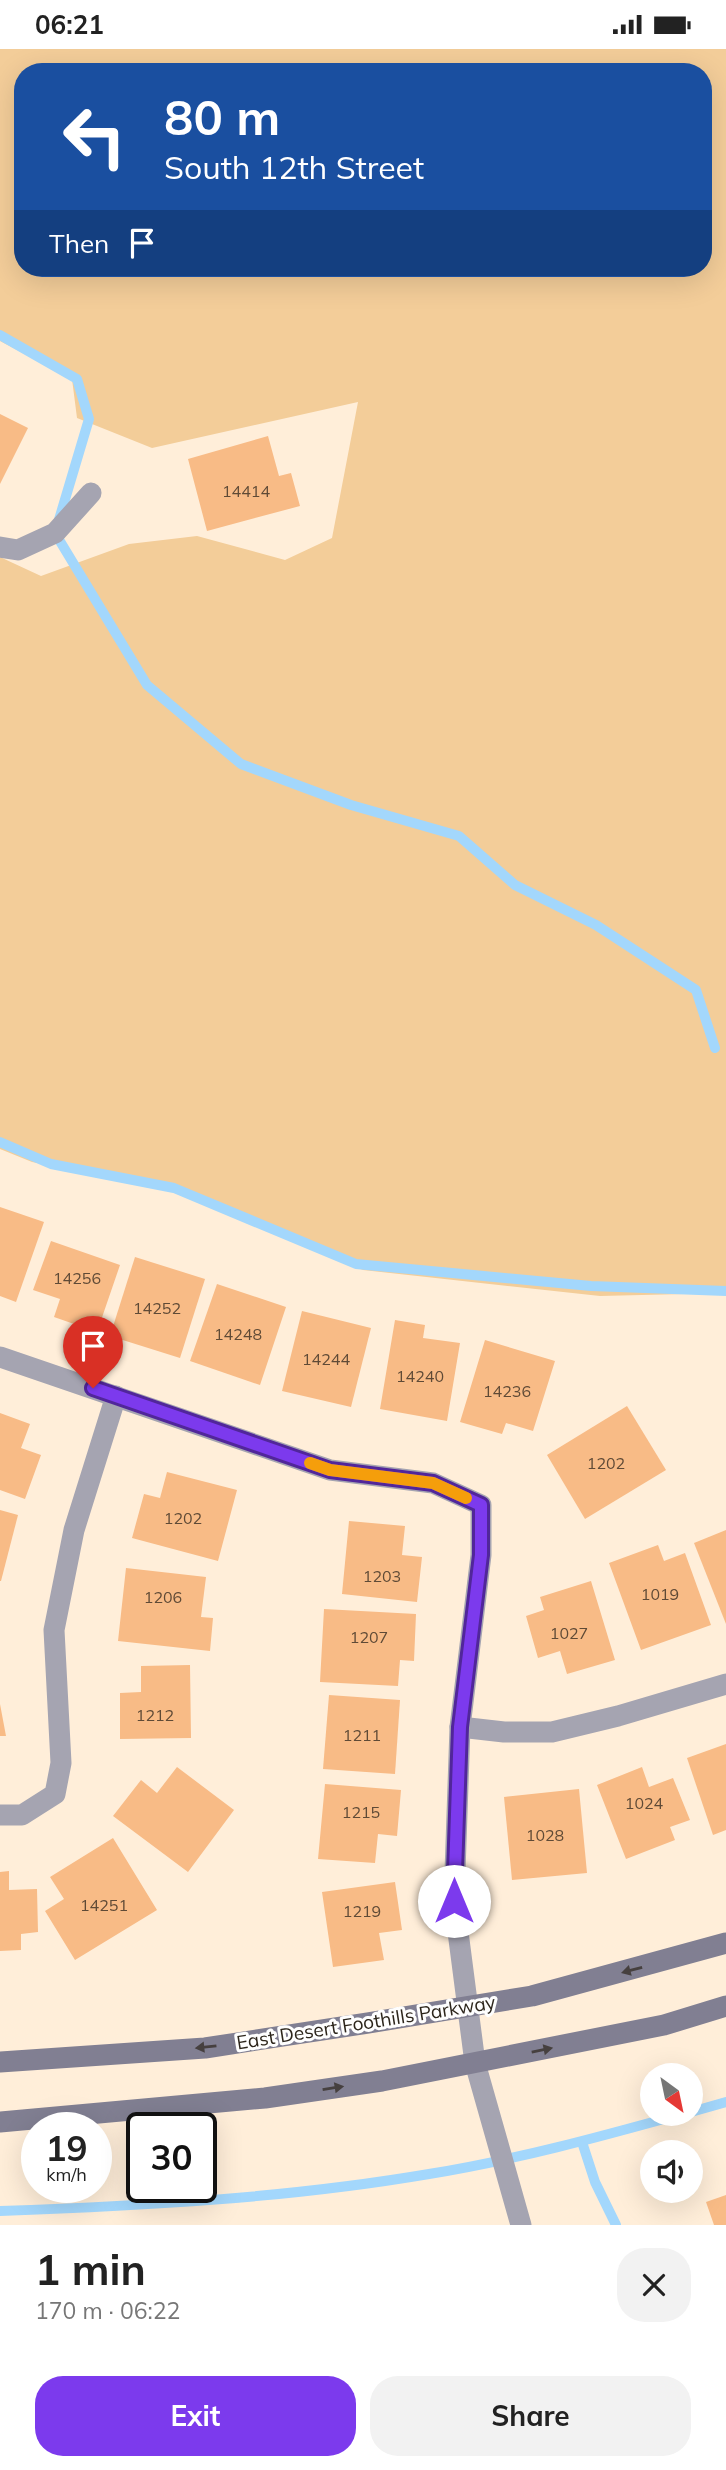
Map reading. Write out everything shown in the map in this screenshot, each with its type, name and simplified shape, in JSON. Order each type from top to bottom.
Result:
[{"type":"street","points":[[0,547],[18,550],[55,533],[91,493]]},
{"type":"street","points":[[0,1357],[330,1470],[433,1483],[481,1505],[481,1555],[460,1727],[454,1901],[475,2063],[521,2225]]},
{"type":"street","points":[[0,1815],[22,1815],[55,1794],[61,1763],[54,1630],[74,1530],[116,1396]]},
{"type":"street","points":[[460,1727],[505,1732],[552,1732],[618,1716],[726,1684]]},
{"type":"street","name":"East Desert Foothills Parkway","points":[[0,2062],[205,2048],[467,2007],[532,1996],[726,1943]]},
{"type":"street","points":[[0,2122],[265,2098],[382,2081],[664,2025],[726,2005]]},
{"type":"shaded area","points":[[0,49],[726,49],[726,1293],[600,1296],[363,1270],[152,1183],[32,1162],[0,1149],[0,557],[41,576],[129,544],[197,536],[285,560],[332,538],[358,402],[152,448],[77,418],[72,379],[0,341]]},
{"type":"building","points":[[0,414],[28,428],[0,484]]},
{"type":"building","points":[[268,436],[279,476],[291,473],[300,506],[207,531],[188,459]]},
{"type":"building","points":[[0,1207],[44,1222],[16,1302],[0,1296]]},
{"type":"building","points":[[51,1241],[120,1265],[97,1332],[54,1317],[60,1299],[33,1290]]},
{"type":"building","points":[[135,1257],[205,1279],[180,1358],[110,1336]]},
{"type":"building","points":[[217,1284],[286,1307],[260,1385],[190,1361]]},
{"type":"building","points":[[302,1311],[371,1328],[351,1407],[282,1391]]},
{"type":"building","points":[[395,1320],[425,1325],[423,1338],[460,1343],[447,1421],[380,1409]]},
{"type":"building","points":[[485,1340],[555,1361],[533,1431],[506,1423],[502,1434],[460,1422]]},
{"type":"building","points":[[627,1406],[666,1470],[585,1519],[547,1455]]},
{"type":"building","points":[[0,1413],[30,1424],[21,1448],[41,1455],[25,1499],[0,1490]]},
{"type":"building","points":[[167,1472],[237,1490],[218,1561],[132,1538],[144,1494],[160,1498]]},
{"type":"building","points":[[0,1510],[18,1515],[1,1581],[0,1581]]},
{"type":"building","points":[[349,1521],[405,1526],[402,1555],[422,1557],[417,1602],[342,1594]]},
{"type":"building","points":[[726,1530],[726,1624],[694,1543]]},
{"type":"building","points":[[658,1545],[664,1561],[685,1553],[711,1625],[641,1650],[609,1563]]},
{"type":"building","points":[[126,1568],[206,1577],[201,1617],[213,1618],[210,1651],[118,1641]]},
{"type":"building","points":[[591,1581],[615,1660],[567,1674],[560,1651],[538,1658],[526,1616],[544,1610],[540,1597]]},
{"type":"building","points":[[324,1609],[416,1614],[414,1661],[400,1660],[398,1686],[320,1682]]},
{"type":"building","points":[[190,1665],[191,1738],[120,1739],[120,1693],[141,1692],[141,1666]]},
{"type":"building","points":[[329,1695],[400,1700],[395,1774],[323,1769]]},
{"type":"building","points":[[0,1704],[6,1736],[0,1736]]},
{"type":"building","points":[[726,1744],[726,1830],[713,1835],[687,1758]]},
{"type":"building","points":[[177,1767],[234,1810],[188,1872],[113,1816],[141,1780],[157,1793]]},
{"type":"building","points":[[642,1767],[649,1787],[673,1778],[690,1820],[670,1827],[675,1840],[626,1859],[597,1785]]},
{"type":"building","points":[[325,1784],[401,1790],[397,1836],[378,1834],[375,1863],[318,1859]]},
{"type":"building","points":[[579,1789],[587,1873],[512,1880],[504,1797]]},
{"type":"building","points":[[113,1838],[157,1910],[75,1960],[45,1911],[64,1899],[50,1877]]},
{"type":"building","points":[[9,1871],[9,1890],[37,1889],[38,1932],[21,1934],[21,1950],[0,1951],[0,1872]]},
{"type":"building","points":[[395,1882],[402,1930],[379,1933],[384,1960],[333,1967],[322,1892]]},
{"type":"building","points":[[726,2195],[726,2225],[714,2225],[706,2202]]},
{"type":"waterway","points":[[0,335],[77,379],[89,419],[55,533],[147,685],[241,764],[351,805],[459,836],[515,885],[596,925],[696,990],[715,1048]]},
{"type":"waterway","points":[[0,1142],[51,1164],[174,1188],[356,1264],[591,1286],[726,1291]]},
{"type":"waterway","points":[[704,2108],[726,2102]]},
{"type":"waterway","points":[[0,2211],[215,2200],[376,2182],[525,2155],[640,2125]]},
{"type":"waterway","points":[[582,2142],[595,2182],[616,2225]]},
{"type":"slow traffic","points":[[310,1463],[330,1470],[433,1483],[466,1498]]},
{"type":"route","points":[[93,1388],[330,1470],[433,1483],[481,1505],[481,1555],[460,1727],[454,1838],[454,1901]]}]
